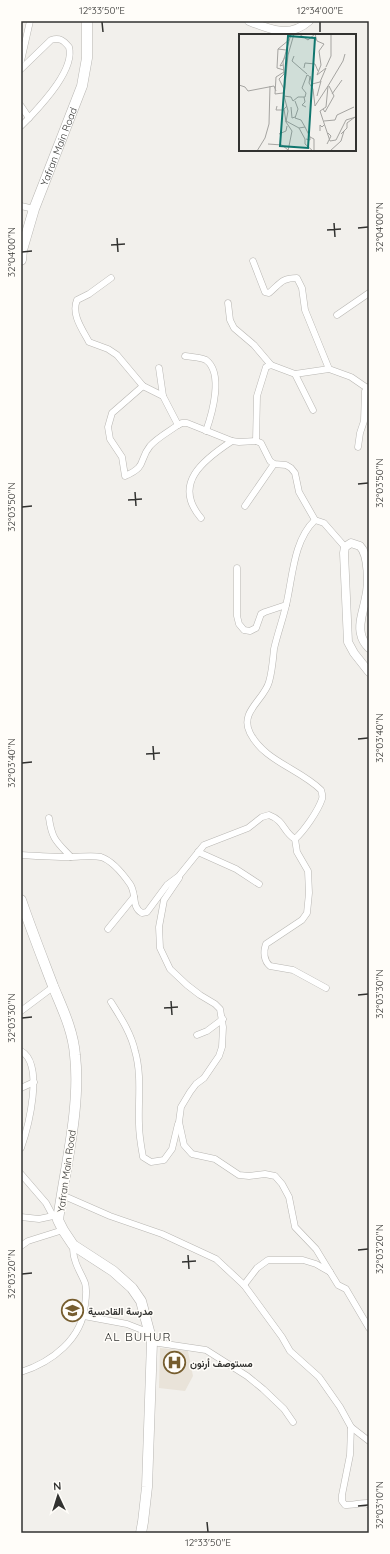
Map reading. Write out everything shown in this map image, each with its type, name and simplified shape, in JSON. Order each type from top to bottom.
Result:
[{"type":"main road","name":"Yafran Main Road","points":[[21,260],[34,209],[82,86],[88,58],[86,24]]},
{"type":"main road","name":"Yafran Main Road","points":[[21,900],[23,911],[66,1017],[76,1055],[76,1102],[62,1195],[56,1218],[73,1245],[122,1278],[132,1288],[141,1301],[151,1338],[147,1487],[143,1522],[140,1533]]},
{"type":"street","points":[[21,61],[30,21]]},
{"type":"street","points":[[249,21],[277,31],[289,32],[300,28],[309,21]]},
{"type":"street","points":[[21,69],[51,40],[56,38],[61,39],[69,47],[70,57],[62,76],[51,94],[21,126]]},
{"type":"street","points":[[21,106],[29,118]]},
{"type":"street","points":[[21,206],[23,205],[34,209]]},
{"type":"street","points":[[253,261],[265,292],[269,293],[282,280],[297,278],[302,288],[305,310],[329,369]]},
{"type":"street","points":[[111,278],[89,294],[77,300],[74,306],[76,317],[89,342],[108,349],[117,355],[143,386],[163,396]]},
{"type":"street","points":[[337,315],[369,293]]},
{"type":"street","points":[[228,303],[230,320],[234,328],[254,346],[271,365],[295,374],[329,369],[351,376],[368,387],[364,396],[364,421],[358,447]]},
{"type":"street","points":[[185,356],[205,360],[213,372],[215,397],[211,417],[206,431]]},
{"type":"street","points":[[256,440],[257,396],[263,373],[266,367],[271,365]]},
{"type":"street","points":[[159,368],[163,396],[178,425]]},
{"type":"street","points":[[295,374],[313,410]]},
{"type":"street","points":[[143,386],[112,413],[108,427],[110,439],[122,457],[125,476],[135,472],[142,465],[149,448],[156,441],[182,423],[187,423],[232,441],[239,442],[256,440],[261,443],[266,456],[274,464],[286,466],[295,473],[299,492],[315,520],[324,523],[345,547],[348,642],[354,653],[369,672]]},
{"type":"street","points":[[201,518],[193,509],[190,499],[190,480],[195,472],[216,451],[232,441]]},
{"type":"street","points":[[245,506],[274,464]]},
{"type":"street","points":[[295,839],[309,822],[321,802],[321,790],[258,745],[250,734],[248,720],[251,710],[270,682],[275,648],[286,605],[290,580],[304,534],[315,520]]},
{"type":"street","points":[[345,547],[352,543],[355,544],[362,548],[365,556],[368,584],[360,626],[363,641],[369,648]]},
{"type":"street","points":[[237,568],[237,616],[239,624],[244,630],[250,631],[256,628],[261,614],[264,612],[286,605]]},
{"type":"street","points":[[326,988],[293,970],[270,966],[265,959],[264,953],[266,944],[302,920],[307,913],[309,893],[308,871],[298,852],[295,839],[291,837],[280,820],[269,815],[262,817],[248,828],[204,845],[164,900],[160,928],[160,948],[170,969],[187,985],[215,1004],[220,1009],[223,1020],[222,1047],[220,1056],[204,1078],[196,1084],[184,1100],[179,1114],[179,1122],[184,1145],[192,1154],[215,1158],[239,1174],[249,1176],[264,1174],[275,1176],[282,1184],[289,1197],[295,1227],[316,1249],[338,1284],[346,1289],[369,1328]]},
{"type":"street","points":[[49,818],[54,840],[70,857]]},
{"type":"street","points":[[198,852],[236,869],[259,884]]},
{"type":"street","points":[[21,855],[70,857],[94,856],[102,858],[111,863],[132,887],[135,906],[142,914],[147,912],[167,885],[180,876]]},
{"type":"street","points":[[108,929],[134,897]]},
{"type":"street","points":[[21,1011],[53,987]]},
{"type":"street","points":[[111,1002],[129,1032],[136,1052],[140,1080],[140,1144],[143,1157],[151,1162],[164,1160],[172,1149],[174,1135],[179,1122]]},
{"type":"street","points":[[198,1035],[207,1031],[223,1020]]},
{"type":"street","points":[[21,1051],[29,1060],[35,1089],[29,1121],[21,1148]]},
{"type":"street","points":[[21,1088],[34,1082]]},
{"type":"street","points":[[21,1174],[46,1203],[56,1218]]},
{"type":"street","points":[[62,1195],[110,1216],[162,1234],[216,1259],[244,1285],[282,1337],[290,1351],[300,1362],[319,1378],[340,1407],[351,1428],[369,1441]]},
{"type":"street","points":[[21,1217],[39,1219],[56,1218]]},
{"type":"street","points":[[21,1246],[28,1241],[63,1230]]},
{"type":"street","points":[[21,1372],[34,1368],[58,1353],[74,1337],[84,1316],[86,1298],[85,1283],[75,1261],[73,1245]]},
{"type":"street","points":[[244,1285],[257,1268],[268,1260],[303,1260],[316,1264],[330,1272]]},
{"type":"street","points":[[84,1316],[127,1324],[151,1338],[206,1350],[247,1376],[263,1389],[284,1409],[293,1422]]},
{"type":"street","points":[[351,1428],[350,1455],[342,1501],[345,1505],[355,1505],[361,1503],[367,1503],[369,1505]]},
{"type":"shaded area","name":"مستوصف أرنون","points":[[160,1348],[188,1351],[193,1376],[185,1391],[159,1388]]},
{"type":"place","name":"مدرسة القادسية","points":[[73,1311]]},
{"type":"place","name":"مستوصف أرنون","points":[[175,1363]]},
{"type":"district","name":"AL BUHUR","points":[[138,1337]]}]
